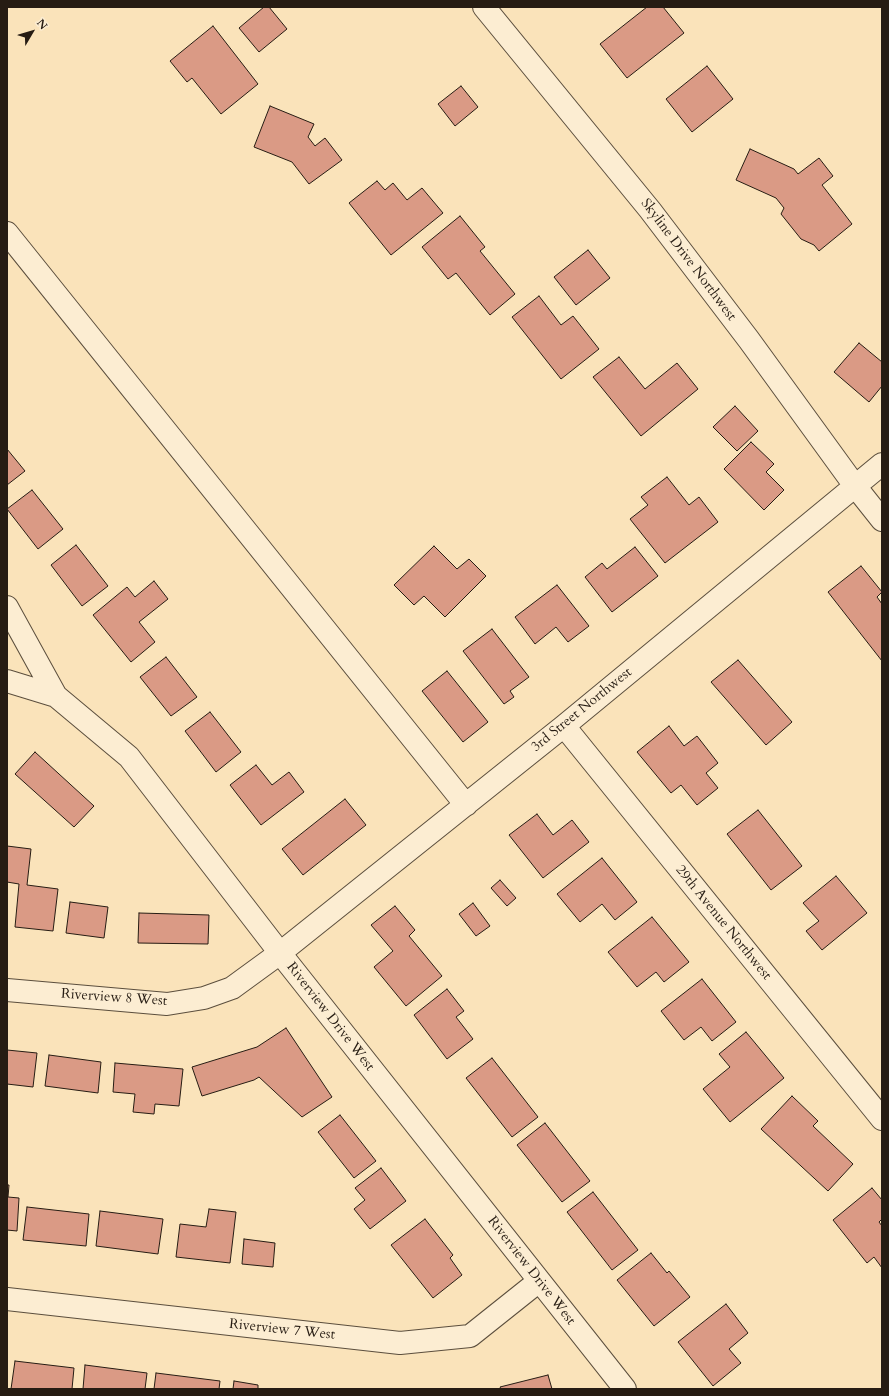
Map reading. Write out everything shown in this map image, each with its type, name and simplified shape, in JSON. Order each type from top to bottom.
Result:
[{"type":"street","name":"Skyline Drive Northwest","points":[[484,7],[654,216],[749,340],[855,486],[882,520]]},
{"type":"street","points":[[7,233],[466,805]]},
{"type":"street","name":"3rd Street Northwest","points":[[280,953],[564,726],[882,464]]},
{"type":"street","points":[[7,606],[56,696]]},
{"type":"street","name":"Riverview Drive West","points":[[7,681],[56,696],[129,757],[280,953],[625,1389]]},
{"type":"street","name":"29th Avenue Northwest","points":[[564,726],[882,1119]]},
{"type":"street","name":"Riverview 8 West","points":[[7,990],[167,1004],[204,998],[232,988],[280,953]]},
{"type":"street","name":"Riverview 7 West","points":[[7,1299],[400,1343],[470,1336],[539,1281]]},
{"type":"building","points":[[264,7],[269,7],[287,29],[259,52],[239,28]]},
{"type":"building","points":[[647,7],[663,7],[684,33],[627,78],[600,44]]},
{"type":"building","points":[[213,26],[258,84],[221,114],[192,78],[187,82],[170,61]]},
{"type":"building","points":[[707,66],[733,99],[692,132],[666,99]]},
{"type":"building","points":[[461,86],[478,107],[455,126],[438,104]]},
{"type":"building","points":[[270,106],[314,124],[308,137],[315,146],[325,138],[342,160],[309,184],[292,162],[254,147]]},
{"type":"building","points":[[750,149],[794,169],[798,174],[819,158],[833,176],[822,185],[852,224],[819,251],[814,245],[801,239],[781,214],[784,208],[776,198],[736,180]]},
{"type":"building","points":[[377,181],[385,190],[393,183],[407,200],[422,188],[443,213],[391,255],[349,203]]},
{"type":"building","points":[[460,216],[485,247],[480,251],[515,294],[490,315],[456,273],[448,279],[422,247]]},
{"type":"building","points":[[588,250],[610,278],[576,305],[554,277]]},
{"type":"building","points":[[539,296],[561,325],[573,316],[599,349],[561,379],[512,317]]},
{"type":"building","points":[[859,343],[882,362],[882,386],[869,402],[834,372]]},
{"type":"building","points":[[619,357],[645,389],[677,363],[698,389],[641,436],[593,377]]},
{"type":"building","points":[[735,406],[758,431],[737,451],[713,427]]},
{"type":"building","points":[[751,442],[774,464],[766,472],[784,490],[764,510],[724,469]]},
{"type":"building","points":[[7,449],[25,471],[7,485]]},
{"type":"building","points":[[667,477],[689,505],[699,497],[718,522],[665,563],[630,519],[648,505],[641,497]]},
{"type":"building","points":[[32,490],[63,529],[38,549],[7,509]]},
{"type":"building","points":[[76,545],[108,586],[82,606],[51,565]]},
{"type":"building","points":[[434,546],[457,569],[469,559],[486,576],[445,617],[424,596],[414,605],[394,585]]},
{"type":"building","points":[[635,547],[658,576],[612,612],[585,577],[602,563],[607,569]]},
{"type":"building","points":[[861,566],[882,592],[877,597],[882,604],[882,661],[828,592]]},
{"type":"building","points":[[154,581],[168,599],[139,622],[155,642],[131,662],[93,615],[127,587],[135,597]]},
{"type":"building","points":[[557,585],[589,626],[568,642],[556,627],[535,644],[515,617]]},
{"type":"building","points":[[492,629],[529,677],[510,691],[514,697],[504,704],[463,651]]},
{"type":"building","points":[[166,657],[197,697],[171,716],[140,677]]},
{"type":"building","points":[[738,660],[792,722],[766,745],[711,682]]},
{"type":"building","points":[[447,671],[488,722],[463,742],[422,691]]},
{"type":"building","points":[[210,712],[241,752],[216,772],[185,731]]},
{"type":"building","points":[[669,726],[684,746],[697,736],[718,763],[706,773],[718,788],[697,805],[681,785],[671,793],[637,752]]},
{"type":"building","points":[[35,752],[94,806],[74,827],[15,774]]},
{"type":"building","points":[[256,765],[272,785],[289,772],[304,792],[261,825],[230,785]]},
{"type":"building","points":[[345,799],[366,825],[303,875],[282,849]]},
{"type":"building","points":[[758,810],[802,866],[771,890],[727,834]]},
{"type":"building","points":[[537,814],[553,835],[572,820],[589,842],[543,878],[509,835]]},
{"type":"building","points":[[7,846],[31,849],[27,885],[58,889],[53,931],[15,927],[19,884],[7,882]]},
{"type":"building","points":[[602,858],[637,902],[615,920],[602,904],[580,922],[557,894]]},
{"type":"building","points":[[836,876],[867,913],[822,950],[806,931],[819,921],[803,903]]},
{"type":"building","points":[[500,880],[516,898],[507,906],[491,888]]},
{"type":"building","points":[[70,902],[108,907],[104,938],[66,933]]},
{"type":"building","points":[[473,903],[490,926],[476,936],[459,914]]},
{"type":"building","points":[[395,906],[415,930],[409,936],[442,976],[406,1006],[374,967],[393,951],[371,925]]},
{"type":"building","points":[[139,913],[209,915],[208,944],[138,943]]},
{"type":"building","points":[[652,917],[689,962],[664,982],[656,972],[637,987],[608,952]]},
{"type":"building","points":[[702,979],[736,1022],[712,1041],[701,1027],[684,1040],[661,1011]]},
{"type":"building","points":[[447,989],[464,1011],[456,1017],[473,1039],[447,1059],[414,1015]]},
{"type":"building","points":[[286,1028],[332,1097],[302,1117],[259,1077],[254,1080],[202,1096],[192,1067],[257,1047]]},
{"type":"building","points":[[746,1032],[784,1078],[730,1122],[703,1089],[730,1067],[719,1054]]},
{"type":"building","points":[[7,1050],[37,1053],[33,1087],[7,1084]]},
{"type":"building","points":[[49,1055],[101,1062],[98,1093],[45,1086]]},
{"type":"building","points":[[492,1058],[538,1117],[512,1137],[466,1078]]},
{"type":"building","points":[[115,1063],[183,1069],[179,1106],[155,1104],[154,1114],[133,1112],[135,1094],[113,1092]]},
{"type":"building","points":[[792,1096],[818,1121],[813,1126],[853,1164],[828,1191],[761,1129]]},
{"type":"building","points":[[340,1115],[376,1161],[354,1178],[318,1132]]},
{"type":"building","points":[[545,1123],[590,1181],[562,1202],[517,1145]]},
{"type":"building","points":[[381,1168],[406,1201],[370,1229],[354,1209],[365,1200],[355,1188]]},
{"type":"building","points":[[7,1185],[9,1185],[8,1197],[19,1198],[17,1231],[7,1230]]},
{"type":"building","points":[[872,1188],[882,1200],[882,1219],[879,1222],[882,1226],[882,1268],[874,1257],[867,1263],[833,1220]]},
{"type":"building","points":[[593,1192],[638,1250],[612,1270],[567,1212]]},
{"type":"building","points":[[27,1207],[89,1214],[86,1246],[23,1240]]},
{"type":"building","points":[[209,1209],[236,1212],[230,1263],[176,1257],[180,1224],[206,1227]]},
{"type":"building","points":[[100,1211],[163,1219],[158,1254],[96,1246]]},
{"type":"building","points":[[425,1219],[453,1255],[450,1258],[462,1275],[433,1298],[391,1245]]},
{"type":"building","points":[[244,1239],[275,1243],[273,1267],[242,1264]]},
{"type":"building","points":[[651,1253],[667,1273],[669,1271],[690,1297],[654,1326],[617,1280]]},
{"type":"building","points":[[726,1304],[748,1333],[729,1349],[741,1363],[713,1386],[678,1342]]},
{"type":"building","points":[[15,1361],[74,1368],[72,1389],[11,1389]]},
{"type":"building","points":[[85,1365],[147,1373],[145,1389],[83,1389]]},
{"type":"building","points":[[156,1373],[220,1381],[219,1389],[154,1389]]},
{"type":"building","points":[[548,1375],[552,1389],[501,1389],[500,1387]]},
{"type":"building","points":[[234,1381],[258,1385],[258,1389],[233,1389]]}]
